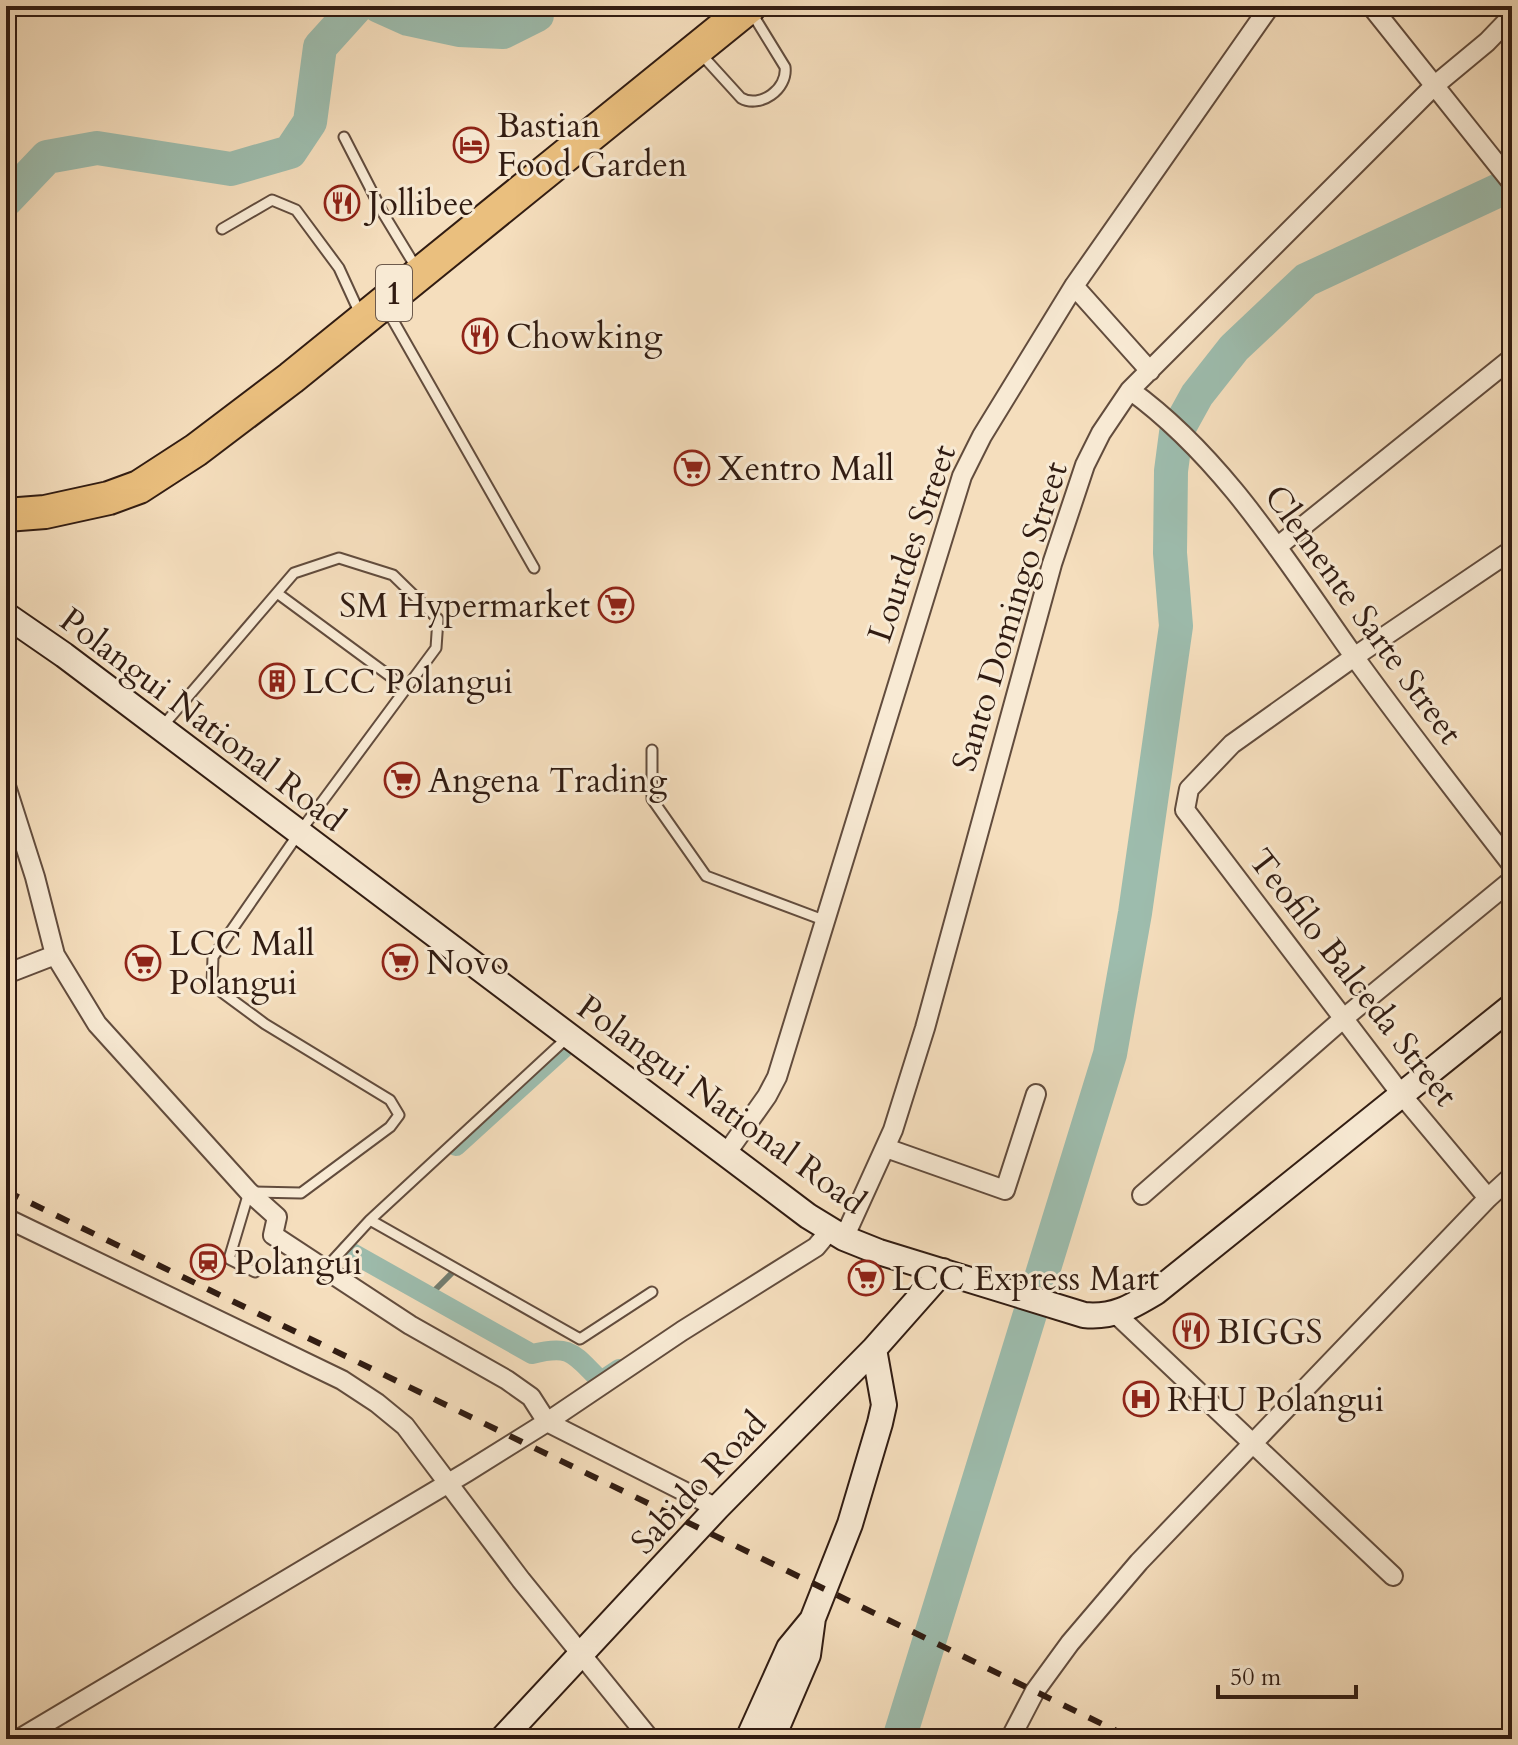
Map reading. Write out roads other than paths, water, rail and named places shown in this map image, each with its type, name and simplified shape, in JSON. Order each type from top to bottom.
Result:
[{"type":"highway","name":"1","points":[[6,515],[74,506],[139,487],[196,450],[239,419],[750,7]]},
{"type":"main road","name":"Polangui National Road","points":[[6,615],[161,728],[791,1203],[837,1234],[1063,1309],[1102,1317],[1116,1314]]},
{"type":"main road","points":[[1116,1314],[1156,1292],[1512,1006]]},
{"type":"main road","name":"Sabido Road","points":[[502,1739],[717,1508],[874,1349],[943,1271]]},
{"type":"main road","points":[[772,1739],[808,1655],[813,1618],[850,1524],[880,1423],[884,1405],[874,1349]]},
{"type":"main road","points":[[748,1739],[789,1648],[813,1618]]},
{"type":"street","name":"Lourdes Street","points":[[726,1154],[777,1077],[962,476],[982,436],[1074,286],[1270,6]]},
{"type":"street","points":[[1371,6],[1509,180]]},
{"type":"street","name":"Santo Domingo Street","points":[[837,1234],[886,1148],[925,1028],[1052,564],[1085,465],[1101,433],[1130,390],[1434,86],[1487,42],[1512,16]]},
{"type":"street","points":[[1074,286],[1150,371]]},
{"type":"street","points":[[1277,547],[1512,358]]},
{"type":"street","name":"Clemente Sarte Street","points":[[1130,390],[1206,458],[1277,547],[1354,657],[1512,865]]},
{"type":"street","points":[[1354,657],[1512,550]]},
{"type":"street","name":"Teofilo Balceda Street","points":[[1354,657],[1232,744],[1189,789],[1185,810],[1401,1094],[1488,1198]]},
{"type":"street","points":[[6,786],[35,877],[55,955],[97,1024],[249,1192],[277,1217],[273,1235],[410,1325],[507,1380],[531,1397],[547,1422],[717,1508]]},
{"type":"street","points":[[1142,1195],[1344,1018],[1512,880]]},
{"type":"street","points":[[6,974],[55,955]]},
{"type":"street","points":[[886,1148],[1005,1190],[1036,1094]]},
{"type":"street","points":[[1010,1739],[1035,1691],[1070,1643],[1139,1562],[1512,1176]]},
{"type":"street","points":[[6,1218],[342,1380],[377,1403],[405,1426],[581,1656],[650,1739]]},
{"type":"street","points":[[19,1739],[547,1422],[682,1331],[837,1234]]},
{"type":"street","points":[[1116,1314],[1393,1576]]},
{"type":"lane","points":[[696,48],[741,98],[749,103],[758,103],[783,84],[787,76],[785,67],[750,7]]},
{"type":"lane","points":[[344,137],[383,213],[419,272]]},
{"type":"lane","points":[[222,229],[272,200],[296,210],[372,310],[534,568]]},
{"type":"lane","points":[[161,728],[294,573],[339,558],[393,575],[438,619],[436,648],[299,833],[213,957],[212,985],[265,1024],[390,1100],[399,1115],[390,1127],[301,1193],[249,1192],[229,1259],[255,1272]]},
{"type":"lane","points":[[277,593],[406,688]]},
{"type":"lane","points":[[652,750],[652,799],[706,876],[826,921]]},
{"type":"lane","points":[[325,1269],[370,1220],[570,1036]]},
{"type":"lane","points":[[370,1220],[580,1339],[652,1292]]},
{"type":"waterway","points":[[6,200],[47,157],[97,148],[231,169],[290,152],[310,122],[320,47],[357,6]]},
{"type":"waterway","points":[[379,6],[408,19],[459,30],[503,32],[537,15],[537,6]]},
{"type":"waterway","points":[[899,1739],[1110,1054],[1135,913],[1176,626],[1170,553],[1171,471],[1176,433],[1197,395],[1234,348],[1306,280],[1512,184]]},
{"type":"waterway","points":[[456,1146],[566,1046]]},
{"type":"waterway","points":[[347,1250],[532,1354],[564,1351],[584,1364],[601,1381],[619,1369]]},
{"type":"waterway","points":[[431,1294],[456,1269]]},
{"type":"railway","points":[[6,1191],[1133,1739]]},
{"type":"place","name":"Bastian Food Garden","points":[[471,145]]},
{"type":"place","name":"Jollibee","points":[[342,203]]},
{"type":"place","name":"Chowking","points":[[480,336]]},
{"type":"place","name":"Xentro Mall","points":[[692,468]]},
{"type":"place","name":"SM Hypermarket","points":[[616,605]]},
{"type":"place","name":"LCC Polangui","points":[[277,681]]},
{"type":"place","name":"Angena Trading","points":[[402,780]]},
{"type":"place","name":"Novo","points":[[400,962]]},
{"type":"place","name":"LCC Mall Polangui","points":[[143,963]]},
{"type":"place","name":"Polangui","points":[[208,1262]]},
{"type":"place","name":"LCC Express Mart","points":[[866,1278]]},
{"type":"place","name":"BIGGS","points":[[1191,1331]]},
{"type":"place","name":"RHU Polangui","points":[[1141,1399]]}]
